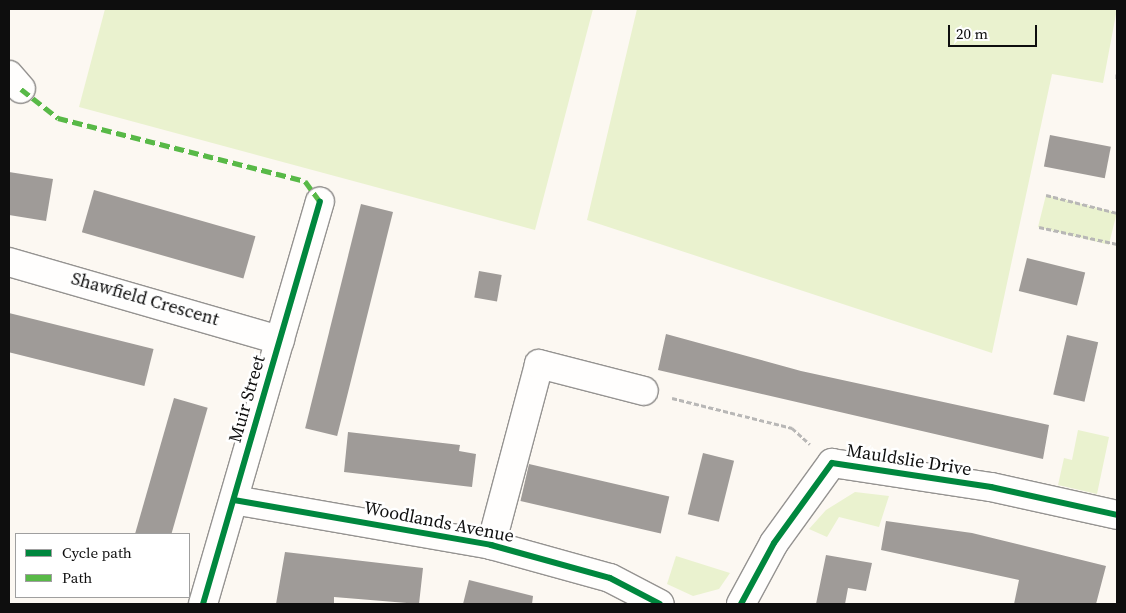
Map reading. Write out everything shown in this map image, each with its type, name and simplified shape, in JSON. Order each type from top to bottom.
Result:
[{"type":"street","name":"Muir Street","points":[[203,604],[320,202]]},
{"type":"street","name":"Shawfield Crescent","points":[[9,262],[280,340]]},
{"type":"street","points":[[491,545],[539,364],[644,391]]},
{"type":"street","name":"Mauldslie Drive","points":[[742,604],[774,543],[832,463],[991,487],[1117,515]]},
{"type":"street","name":"Woodlands Avenue","points":[[234,500],[491,545],[610,578],[660,604]]},
{"type":"path","points":[[1117,74],[1117,80]]},
{"type":"path","points":[[1046,195],[1117,213]]},
{"type":"path","points":[[1039,227],[1117,244]]},
{"type":"path","points":[[644,391],[792,428],[832,463]]},
{"type":"green space","points":[[105,9],[593,9],[535,230],[79,107]]},
{"type":"green space","points":[[637,9],[1117,9],[1103,83],[1052,74],[992,353],[587,220]]},
{"type":"green space","points":[[1046,195],[1117,213],[1109,245],[1038,227]]},
{"type":"green space","points":[[1078,430],[1109,437],[1097,494],[1058,485],[1064,458],[1072,460]]},
{"type":"green space","points":[[855,492],[889,496],[879,527],[839,517],[827,537],[809,529],[826,510]]},
{"type":"green space","points":[[676,556],[730,573],[719,589],[693,596],[667,584]]},
{"type":"building","points":[[1050,135],[1111,147],[1105,178],[1044,166]]},
{"type":"building","points":[[9,172],[53,179],[46,221],[9,215]]},
{"type":"building","points":[[94,190],[255,236],[243,279],[82,232]]},
{"type":"building","points":[[361,204],[393,212],[337,436],[305,428]]},
{"type":"building","points":[[1027,258],[1085,273],[1077,306],[1019,291]]},
{"type":"building","points":[[479,271],[502,275],[497,302],[474,298]]},
{"type":"building","points":[[9,313],[154,349],[144,386],[9,352]]},
{"type":"building","points":[[666,334],[801,371],[1049,425],[1043,459],[658,370]]},
{"type":"building","points":[[1067,335],[1098,342],[1084,402],[1053,394]]},
{"type":"building","points":[[174,398],[208,408],[172,533],[135,533]]},
{"type":"building","points":[[348,432],[460,445],[459,451],[476,454],[472,487],[344,472]]},
{"type":"building","points":[[703,453],[734,461],[719,522],[688,514]]},
{"type":"building","points":[[529,464],[669,496],[661,533],[520,501]]},
{"type":"building","points":[[886,521],[972,533],[1106,566],[1096,604],[1014,604],[1019,580],[881,550]]},
{"type":"building","points":[[285,552],[423,568],[419,604],[334,597],[334,604],[276,604]]},
{"type":"building","points":[[826,555],[872,563],[866,591],[848,588],[845,604],[816,604]]},
{"type":"building","points":[[469,580],[533,596],[532,604],[463,604]]},
{"type":"marked path","points":[[21,89],[58,118],[305,181],[320,202]]},
{"type":"cycle path","points":[[203,604],[320,202]]},
{"type":"cycle path","points":[[741,604],[774,543],[832,463],[991,487],[1117,515]]},
{"type":"cycle path","points":[[234,500],[491,545],[610,578],[660,604]]}]
